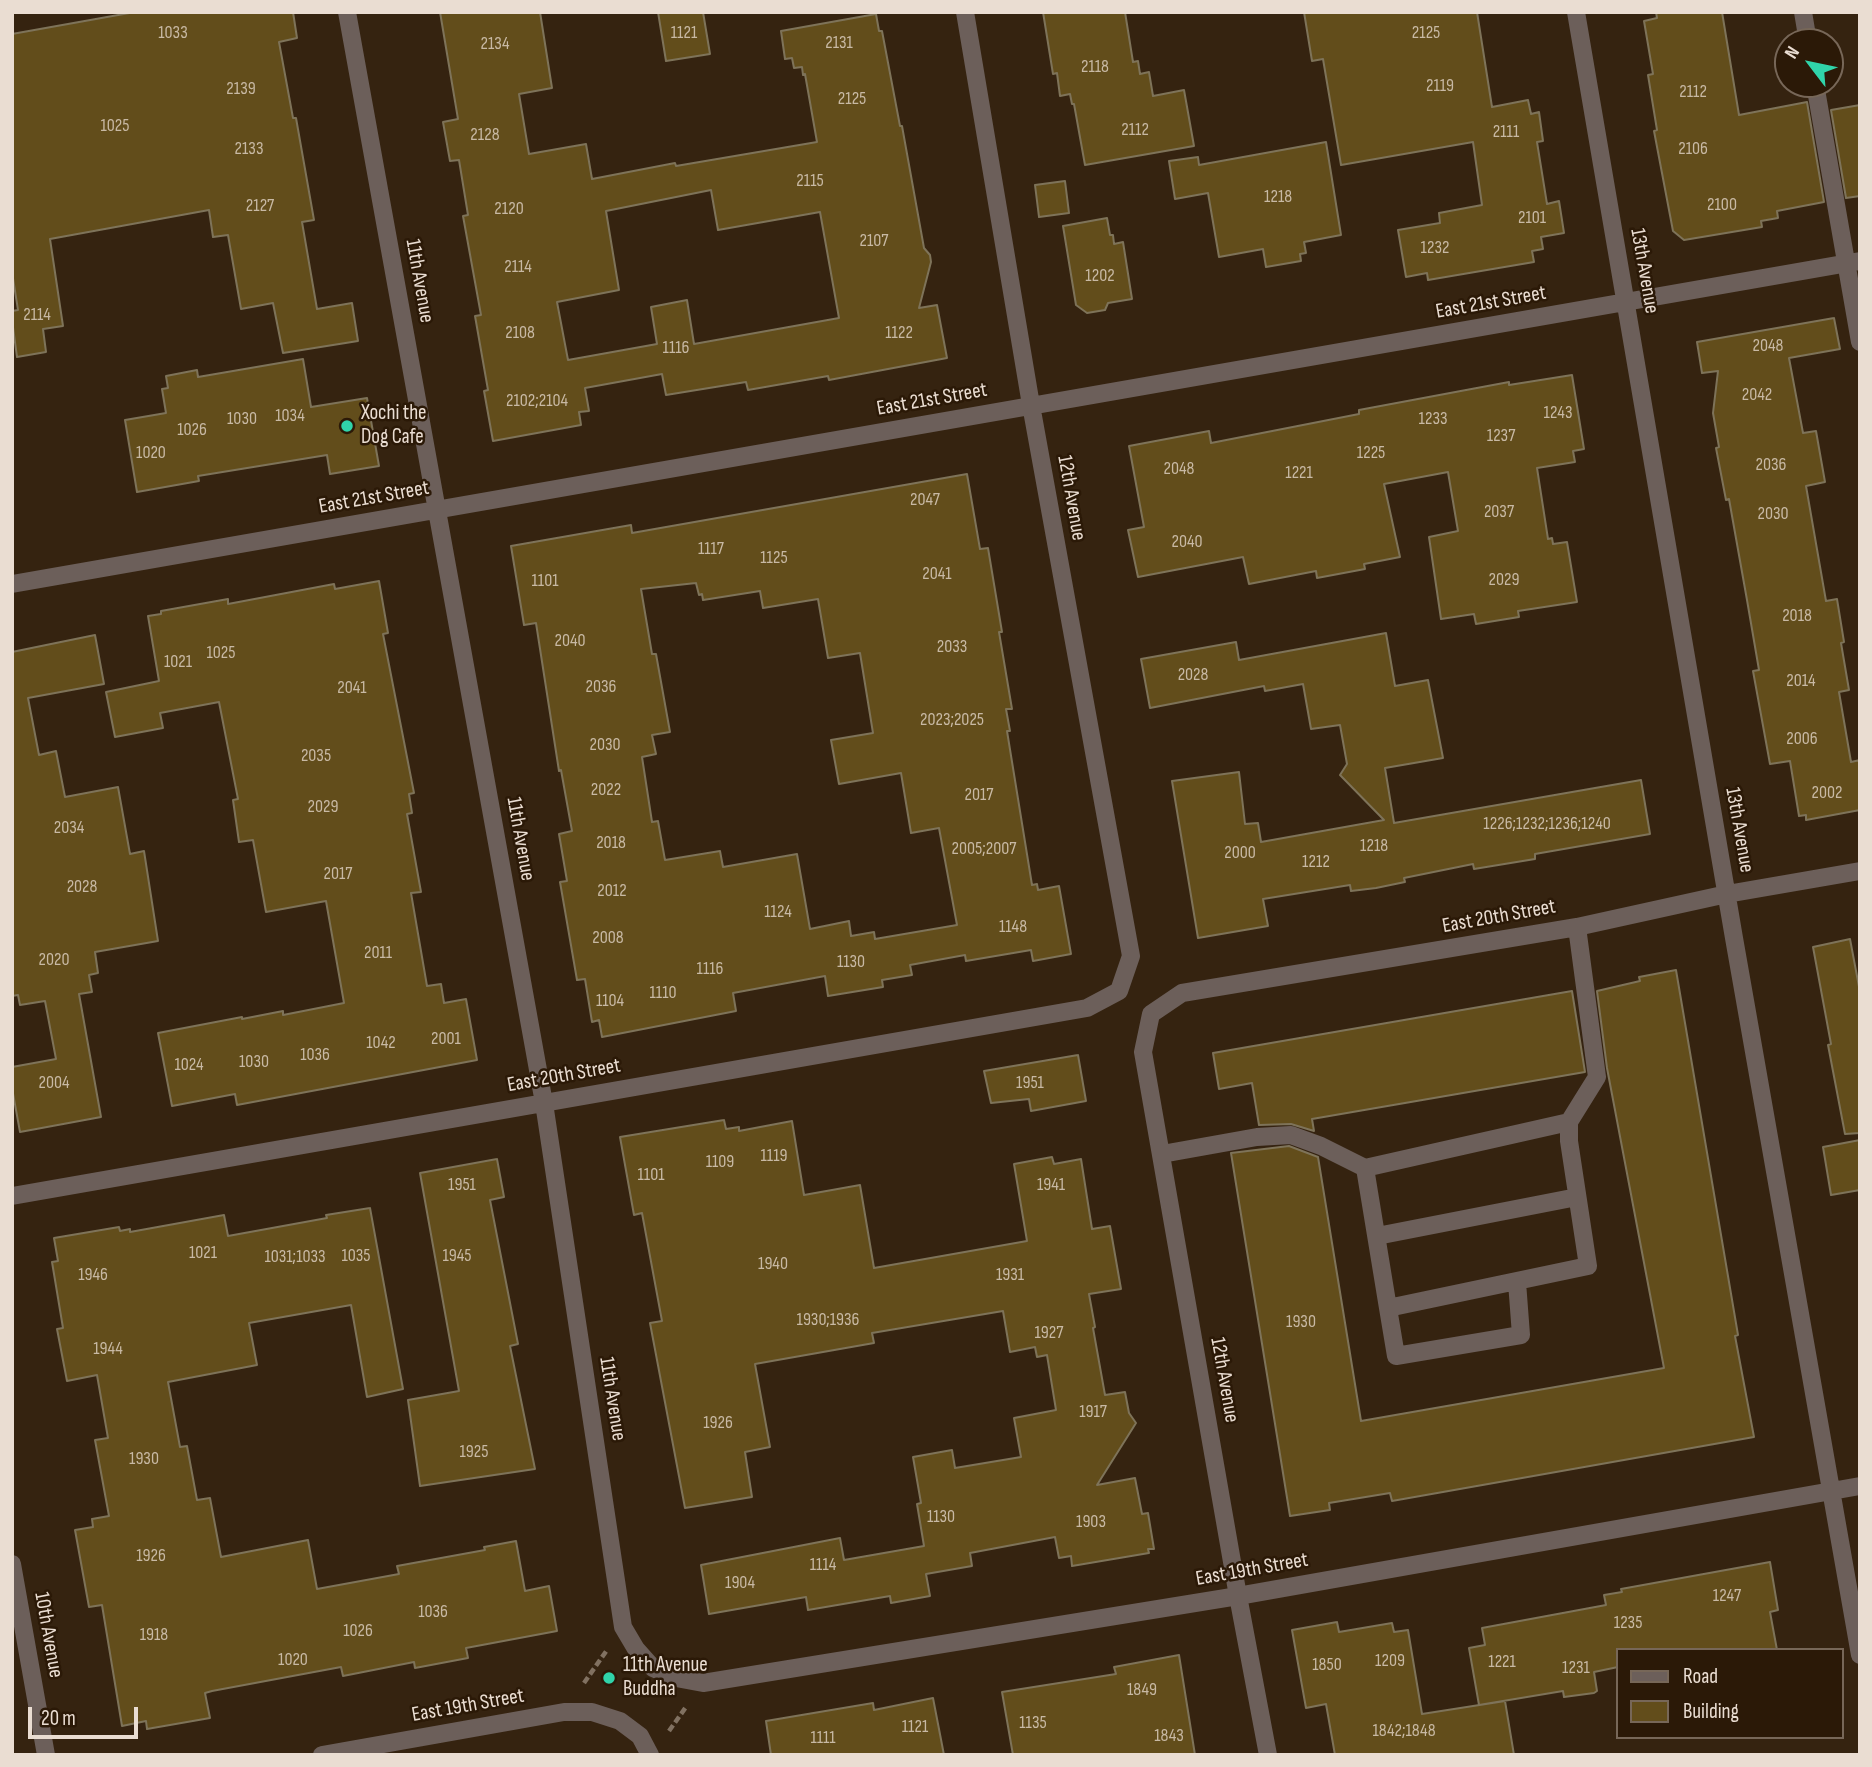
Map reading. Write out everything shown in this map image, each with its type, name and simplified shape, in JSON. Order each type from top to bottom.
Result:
[{"type":"street","name":"11th Avenue","points":[[347,12],[544,1103],[623,1627],[653,1668]]},
{"type":"street","name":"12th Avenue","points":[[965,12],[1031,405],[1131,956],[1119,990]]},
{"type":"street","name":"13th Avenue","points":[[1576,12],[1860,1656]]},
{"type":"street","points":[[1818,98],[1853,262],[1860,342]]},
{"type":"street","name":"East 21st Street","points":[[12,584],[1853,262]]},
{"type":"street","name":"East 20th Street","points":[[1151,1014],[1182,993],[1577,927],[1727,894],[1860,871]]},
{"type":"street","points":[[1388,1308],[1588,1266],[1569,1141],[1569,1122],[1597,1077],[1577,927]]},
{"type":"street","name":"East 20th Street","points":[[12,1196],[1087,1008],[1119,990]]},
{"type":"street","name":"12th Avenue","points":[[1151,1014],[1143,1052],[1268,1755]]},
{"type":"street","points":[[1162,1154],[1258,1137],[1291,1135],[1321,1146],[1365,1168],[1569,1122]]},
{"type":"street","points":[[1365,1168],[1396,1356],[1521,1335],[1517,1282]]},
{"type":"street","points":[[1377,1236],[1577,1197]]},
{"type":"street","name":"East 19th Street","points":[[653,1668],[676,1678],[703,1684],[1238,1595],[1860,1486]]},
{"type":"street","name":"10th Avenue","points":[[12,1564],[46,1755]]},
{"type":"street","name":"East 19th Street","points":[[323,1755],[564,1713],[592,1712],[620,1721],[640,1737],[650,1755]]},
{"type":"path","points":[[564,1713],[623,1627]]},
{"type":"path","points":[[667,1734],[703,1684]]},
{"type":"building","points":[[135,12],[293,12],[297,38],[279,42],[314,220],[302,222],[317,309],[352,303],[358,341],[283,353],[273,303],[241,309],[228,235],[213,237],[209,210],[50,239],[63,326],[43,329],[46,352],[17,357],[12,320],[12,311],[18,310],[12,272],[12,34]]},
{"type":"building","points":[[440,12],[540,12],[552,88],[519,94],[529,154],[586,144],[592,179],[675,163],[676,166],[817,142],[805,74],[803,75],[802,67],[794,68],[792,58],[785,59],[781,31],[876,14],[902,126],[924,248],[930,255],[931,262],[919,308],[937,305],[947,358],[829,380],[828,376],[748,390],[746,382],[666,395],[662,374],[585,388],[589,411],[579,412],[581,425],[493,441],[484,391],[488,390],[475,316],[481,315],[463,216],[468,215],[459,160],[450,161],[443,122],[458,119]],"holes":[[[711,190],[718,230],[820,212],[839,318],[694,344],[687,300],[651,307],[657,344],[568,360],[557,302],[619,290],[606,211]]]},
{"type":"building","points":[[658,12],[703,12],[710,54],[666,61]]},
{"type":"building","points":[[1043,12],[1125,12],[1133,62],[1138,61],[1140,74],[1149,72],[1153,96],[1184,90],[1194,146],[1085,165],[1074,104],[1070,94],[1060,96],[1057,73],[1053,74]]},
{"type":"building","points":[[1304,12],[1477,12],[1492,107],[1528,100],[1531,114],[1539,112],[1543,141],[1537,142],[1547,204],[1559,201],[1564,233],[1541,237],[1543,249],[1532,251],[1534,262],[1428,280],[1427,273],[1406,277],[1398,230],[1440,223],[1439,213],[1482,205],[1473,142],[1341,165],[1323,59],[1312,61]]},
{"type":"building","points":[[1656,12],[1722,12],[1739,115],[1807,102],[1824,202],[1777,211],[1778,218],[1761,221],[1762,227],[1684,240],[1673,231],[1654,131],[1657,130],[1648,75],[1653,74],[1644,21],[1657,18]]},
{"type":"building","points":[[1860,105],[1860,196],[1846,198],[1831,110]]},
{"type":"building","points":[[1326,142],[1341,235],[1304,242],[1306,253],[1300,254],[1301,261],[1266,267],[1263,249],[1219,257],[1208,193],[1175,199],[1169,161],[1198,157],[1199,165]]},
{"type":"building","points":[[1065,181],[1069,213],[1039,217],[1035,185]]},
{"type":"building","points":[[1107,218],[1114,244],[1123,242],[1132,299],[1108,303],[1105,310],[1087,313],[1076,305],[1063,226]]},
{"type":"building","points":[[1834,318],[1840,349],[1789,358],[1803,433],[1816,431],[1825,482],[1806,486],[1826,601],[1837,599],[1849,690],[1839,692],[1851,762],[1860,760],[1860,810],[1806,820],[1806,815],[1799,816],[1790,761],[1770,764],[1753,671],[1759,670],[1729,499],[1726,500],[1716,448],[1719,447],[1713,413],[1718,371],[1702,373],[1697,342]]},
{"type":"building","points":[[303,359],[311,407],[367,398],[379,466],[330,474],[327,455],[198,476],[199,481],[137,492],[125,420],[166,413],[162,389],[168,388],[166,376],[197,370],[198,377]]},
{"type":"building","points":[[1572,375],[1584,449],[1573,451],[1575,462],[1537,468],[1548,539],[1552,538],[1553,544],[1567,542],[1577,602],[1518,611],[1519,617],[1476,624],[1474,614],[1441,619],[1429,537],[1458,531],[1448,472],[1384,484],[1400,557],[1364,564],[1365,569],[1317,578],[1316,571],[1249,584],[1243,557],[1138,577],[1128,530],[1144,527],[1129,446],[1209,431],[1211,443],[1359,414],[1359,410],[1509,382],[1509,385]]},
{"type":"building","points":[[967,474],[980,549],[988,548],[1002,632],[999,632],[1012,709],[1006,709],[1010,731],[1007,731],[1032,885],[1037,884],[1038,890],[1059,886],[1071,954],[1033,961],[1031,950],[966,961],[965,955],[910,965],[912,975],[882,980],[883,987],[828,996],[825,976],[733,993],[736,1011],[602,1037],[599,1020],[592,1022],[585,979],[577,980],[560,882],[567,881],[559,834],[572,831],[561,770],[559,771],[536,623],[524,625],[511,546],[631,525],[632,533]],"holes":[[[696,583],[699,595],[702,594],[703,600],[760,591],[763,608],[818,599],[828,658],[860,653],[873,733],[831,740],[839,784],[901,773],[911,833],[939,828],[957,925],[875,939],[874,932],[851,936],[849,921],[810,929],[797,854],[723,867],[720,851],[665,860],[658,821],[652,822],[642,757],[656,754],[652,735],[670,732],[656,654],[652,654],[641,589]]]},
{"type":"building","points":[[379,581],[388,633],[383,634],[414,793],[409,794],[412,813],[407,814],[421,892],[411,893],[427,986],[441,984],[444,1003],[466,999],[477,1060],[237,1105],[235,1094],[172,1106],[158,1033],[242,1017],[283,1011],[283,1015],[344,1003],[326,901],[266,912],[253,840],[239,842],[233,800],[238,799],[219,702],[160,713],[163,728],[115,737],[106,692],[159,681],[148,616],[161,614],[161,611],[228,599],[228,604],[334,584],[335,589]]},
{"type":"building","points":[[1386,633],[1395,686],[1428,680],[1443,758],[1385,768],[1394,823],[1641,780],[1650,834],[1535,854],[1535,859],[1474,869],[1473,864],[1404,878],[1405,882],[1376,888],[1351,891],[1350,885],[1263,899],[1268,926],[1198,938],[1172,781],[1239,772],[1245,824],[1258,823],[1261,842],[1384,820],[1340,775],[1347,764],[1340,725],[1311,729],[1303,684],[1265,691],[1264,686],[1150,708],[1141,659],[1236,642],[1239,660]]},
{"type":"building","points":[[95,635],[104,684],[28,698],[39,755],[56,751],[65,797],[118,787],[130,854],[144,851],[158,941],[95,952],[98,973],[89,975],[92,992],[79,994],[101,1117],[20,1132],[12,1088],[12,1067],[56,1059],[45,1001],[20,1005],[18,995],[12,996],[12,652]]},
{"type":"building","points":[[1850,939],[1860,992],[1860,1133],[1845,1134],[1813,947]]},
{"type":"building","points":[[1676,970],[1738,1335],[1735,1336],[1754,1437],[1392,1501],[1390,1493],[1329,1503],[1330,1510],[1290,1516],[1231,1153],[1289,1146],[1318,1157],[1361,1421],[1664,1368],[1607,1068],[1597,991],[1640,981],[1639,977]]},
{"type":"building","points":[[1572,991],[1585,1072],[1312,1119],[1314,1131],[1291,1124],[1259,1125],[1252,1083],[1219,1089],[1213,1053]]},
{"type":"building","points":[[1078,1055],[1086,1101],[1031,1111],[1029,1099],[991,1103],[984,1071]]},
{"type":"building","points":[[724,1120],[726,1129],[739,1127],[739,1131],[792,1121],[804,1195],[860,1185],[874,1268],[1027,1241],[1014,1164],[1052,1157],[1054,1164],[1081,1159],[1092,1229],[1110,1226],[1121,1289],[1089,1294],[1105,1395],[1125,1392],[1129,1413],[1136,1423],[1097,1485],[1135,1478],[1142,1514],[1148,1513],[1154,1549],[1148,1549],[1149,1553],[1072,1566],[1071,1556],[1059,1558],[1055,1537],[970,1553],[972,1566],[926,1574],[930,1596],[891,1603],[890,1596],[808,1610],[806,1597],[709,1614],[701,1565],[840,1538],[844,1560],[924,1546],[917,1504],[921,1503],[913,1457],[952,1450],[955,1468],[1021,1457],[1014,1418],[1056,1410],[1047,1355],[1037,1357],[1035,1347],[1010,1352],[1003,1311],[872,1333],[874,1343],[755,1364],[770,1447],[745,1452],[752,1497],[685,1508],[650,1323],[662,1321],[642,1213],[634,1215],[620,1137]]},
{"type":"building","points":[[1860,1140],[1860,1190],[1831,1195],[1823,1147]]},
{"type":"building","points":[[497,1159],[504,1197],[490,1200],[518,1344],[510,1346],[535,1469],[420,1486],[408,1400],[459,1391],[420,1173]]},
{"type":"building","points":[[370,1208],[403,1389],[367,1397],[351,1305],[249,1323],[257,1365],[168,1382],[180,1447],[187,1446],[197,1500],[210,1498],[221,1557],[308,1540],[317,1589],[399,1574],[397,1566],[485,1550],[484,1547],[516,1541],[525,1591],[549,1586],[557,1631],[466,1648],[468,1658],[415,1668],[414,1662],[343,1676],[341,1667],[212,1691],[205,1693],[210,1718],[147,1729],[146,1721],[122,1726],[102,1605],[89,1607],[75,1530],[93,1527],[92,1519],[109,1516],[95,1440],[108,1438],[97,1375],[67,1381],[57,1329],[63,1328],[52,1262],[58,1261],[54,1238],[119,1227],[120,1231],[130,1229],[130,1232],[224,1215],[228,1236]]},
{"type":"building","points":[[1770,1562],[1778,1610],[1770,1612],[1777,1648],[1616,1648],[1616,1667],[1594,1672],[1597,1691],[1594,1693],[1564,1697],[1563,1691],[1479,1705],[1469,1648],[1485,1645],[1482,1628],[1606,1605],[1604,1595],[1622,1592],[1621,1589]]},
{"type":"building","points":[[1337,1622],[1339,1632],[1392,1623],[1394,1632],[1408,1630],[1422,1714],[1505,1701],[1514,1755],[1335,1755],[1326,1704],[1306,1708],[1292,1630]]},
{"type":"building","points":[[1179,1655],[1195,1755],[1013,1755],[1002,1692],[1116,1674],[1114,1667]]},
{"type":"building","points":[[933,1698],[944,1755],[771,1755],[766,1721],[873,1703],[874,1710]]},
{"type":"place","name":"Xochi the Dog Cafe","points":[[347,426]]},
{"type":"place","name":"11th Avenue Buddha","points":[[609,1678]]}]
